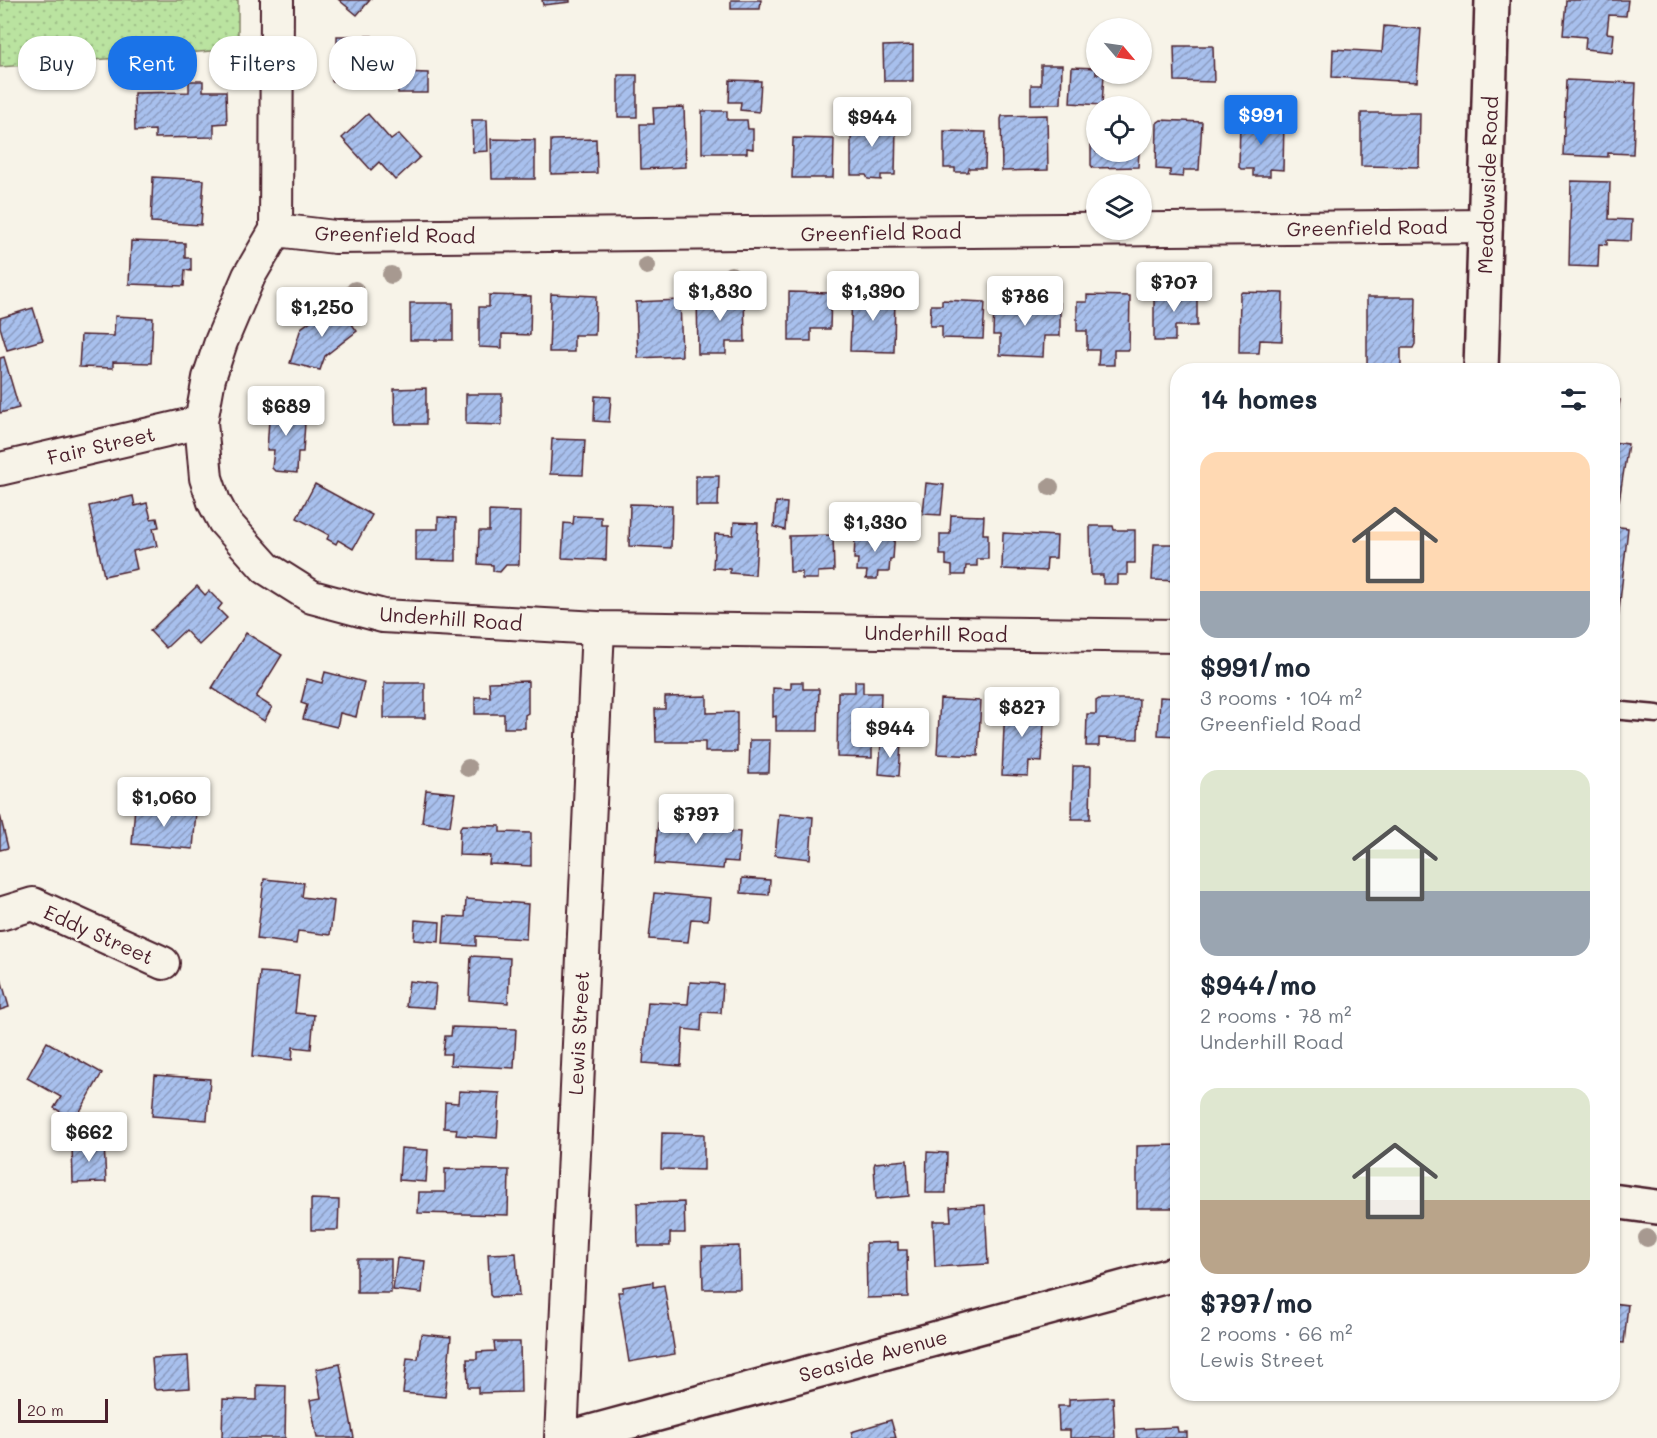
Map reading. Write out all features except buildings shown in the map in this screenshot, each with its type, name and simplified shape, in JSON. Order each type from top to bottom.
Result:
[{"type":"street","points":[[276,230],[277,0]]},
{"type":"street","name":"Meadowside Road","points":[[1481,363],[1492,0]]},
{"type":"street","name":"Greenfield Road","points":[[276,230],[334,237],[1486,226]]},
{"type":"street","name":"Underhill Road","points":[[276,230],[249,276],[221,342],[209,378],[201,422],[202,450],[206,478],[214,502],[224,521],[266,568],[312,597],[383,615],[598,628],[1170,636]]},
{"type":"street","name":"Fair Street","points":[[0,469],[201,422]]},
{"type":"street","name":"Lewis Street","points":[[561,1438],[598,628]]},
{"type":"street","name":"Eddy Street","points":[[0,914],[33,904],[163,963]]},
{"type":"street","points":[[1620,1202],[1657,1207]]},
{"type":"street","name":"Seaside Avenue","points":[[569,1438],[1170,1275]]},
{"type":"lane","points":[[1620,711],[1657,714]]},
{"type":"green space","points":[[0,0],[238,0],[238,36],[209,36],[209,51],[197,52],[197,36],[108,36],[108,59],[96,60],[96,36],[18,36],[18,66],[0,67]]}]
